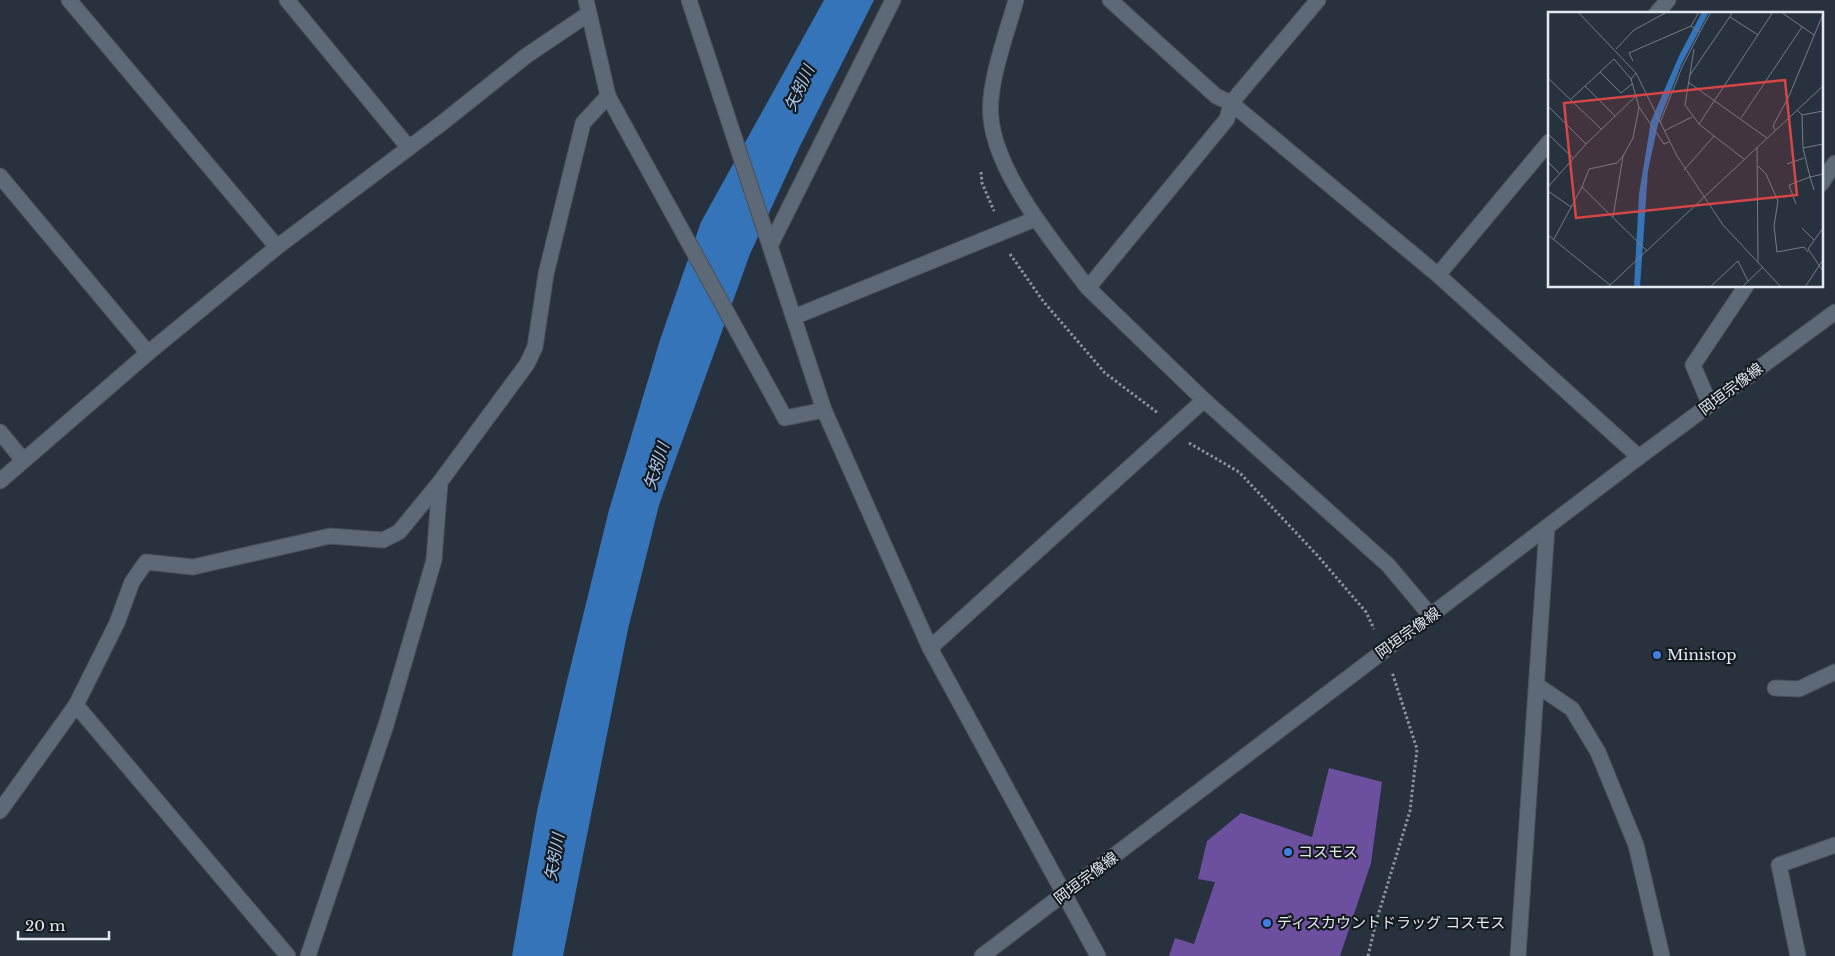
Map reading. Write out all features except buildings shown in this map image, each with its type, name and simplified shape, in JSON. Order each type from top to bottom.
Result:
[{"type":"street","points":[[69,0],[277,247]]},
{"type":"street","points":[[287,0],[409,148]]},
{"type":"street","points":[[689,0],[733,128],[824,410],[930,648],[1098,956]]},
{"type":"street","points":[[769,238],[893,0]]},
{"type":"street","points":[[1016,0],[995,72],[991,118],[1001,156],[1035,219],[1088,288],[1204,400],[1388,565],[1431,616]]},
{"type":"street","points":[[1110,0],[1216,96],[1231,103],[1438,275],[1640,457]]},
{"type":"street","points":[[1088,288],[1227,119],[1231,103],[1318,0]]},
{"type":"street","points":[[1658,12],[1668,0]]},
{"type":"street","points":[[0,481],[148,353],[277,247],[409,148],[587,7],[608,96],[785,418],[824,410]]},
{"type":"street","points":[[0,811],[76,705],[117,623],[132,582],[146,562],[193,567],[330,536],[383,540],[399,532],[440,482],[527,364],[535,347],[546,274],[583,123],[608,96]]},
{"type":"street","points":[[1438,275],[1548,143]]},
{"type":"street","points":[[1822,182],[1835,163]]},
{"type":"street","points":[[0,176],[148,353]]},
{"type":"street","points":[[794,317],[1035,219]]},
{"type":"street","points":[[1710,405],[1693,364],[1745,288]]},
{"type":"street","name":"岡垣宗像線","points":[[982,956],[1384,650],[1835,312]]},
{"type":"street","points":[[930,648],[1204,400]]},
{"type":"street","points":[[0,432],[23,460]]},
{"type":"street","points":[[308,956],[386,725],[434,560],[440,482]]},
{"type":"street","points":[[1518,956],[1532,737],[1538,686],[1547,527]]},
{"type":"street","points":[[1775,688],[1799,689],[1835,672]]},
{"type":"street","points":[[1538,686],[1572,709],[1598,752],[1636,845],[1662,956]]},
{"type":"street","points":[[76,705],[288,956]]},
{"type":"street","points":[[1798,956],[1779,865],[1835,845]]},
{"type":"path","points":[[1368,956],[1376,922],[1410,811],[1417,749],[1384,650]]},
{"type":"water","name":"矢矧川","points":[[824,0],[874,0],[800,146],[750,254],[659,505],[628,629],[563,956],[512,956],[537,811],[566,685],[609,510],[660,340],[701,222]]},
{"type":"place","name":"Ministop","points":[[1657,655]]},
{"type":"place","name":"コスモス","points":[[1288,852]]},
{"type":"place","name":"ディスカウントドラッグ コスモス","points":[[1267,923]]}]
